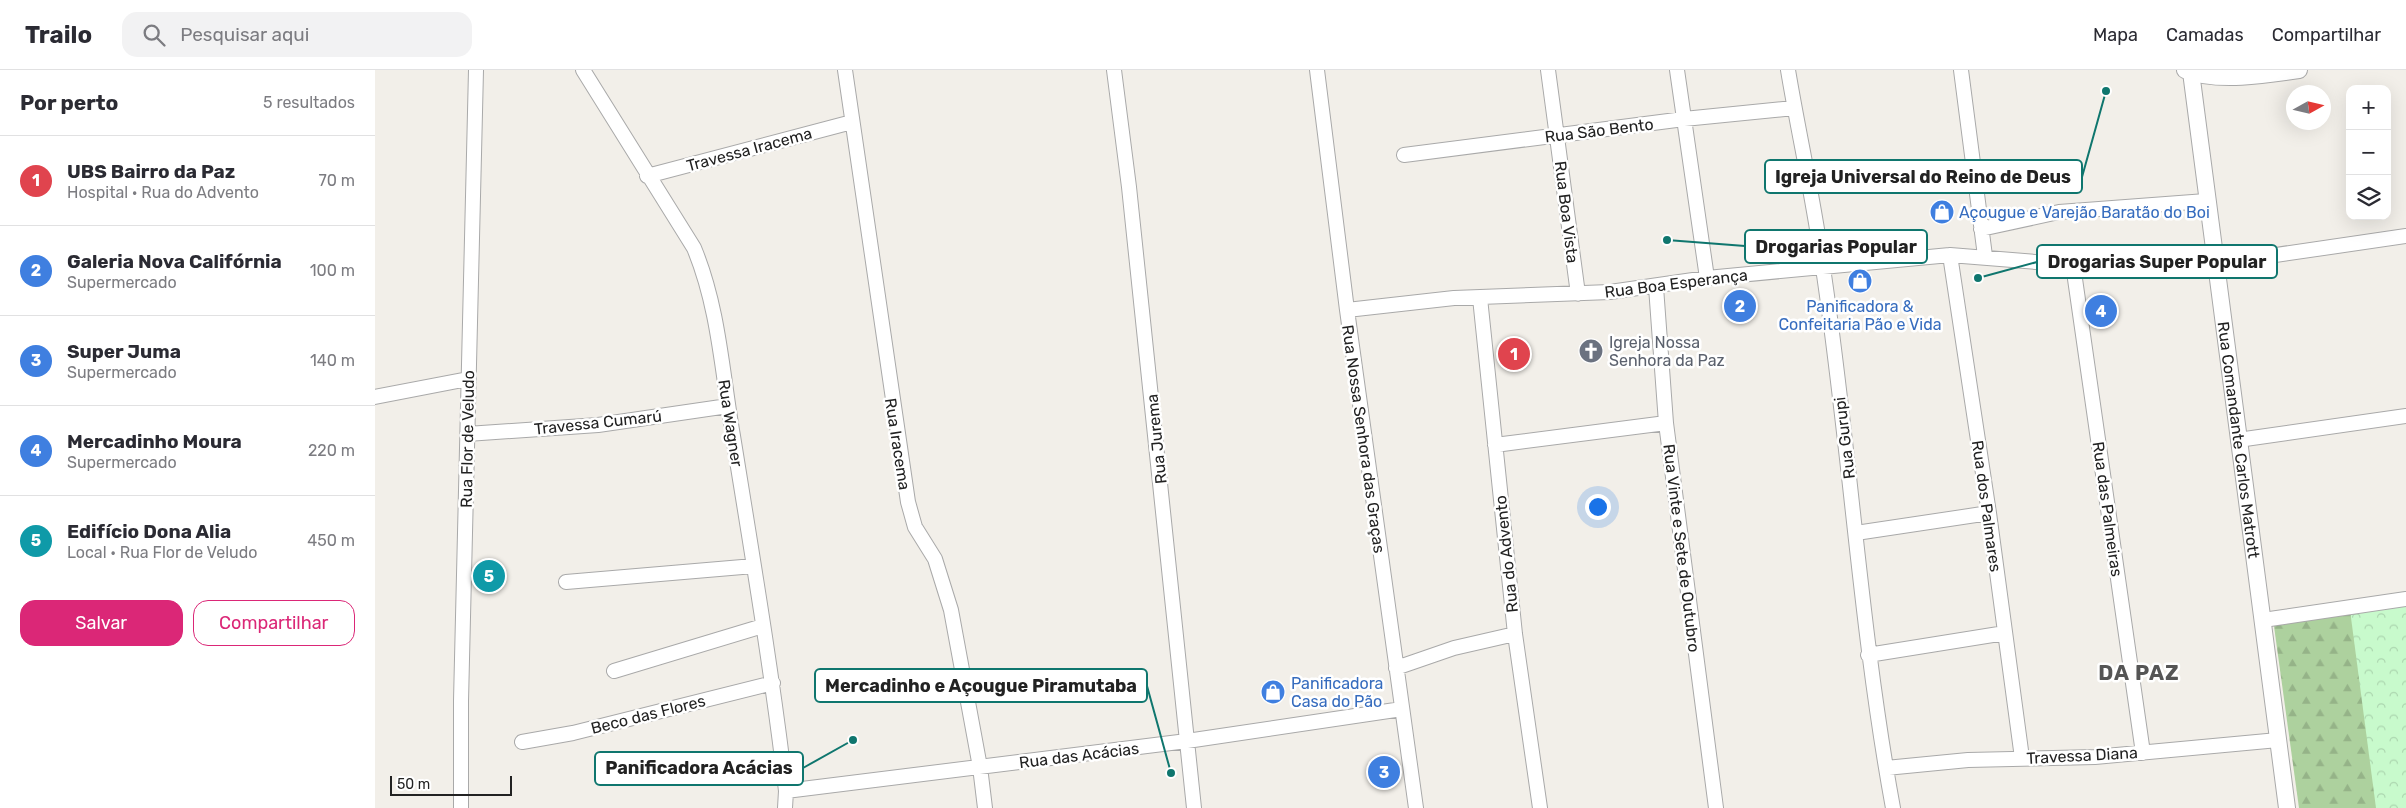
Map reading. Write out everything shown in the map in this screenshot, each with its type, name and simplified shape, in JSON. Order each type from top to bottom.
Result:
[{"type":"street","name":"Rua Flor de Veludo","points":[[461,808],[461,701],[476,70]]},
{"type":"street","name":"Rua Wagner","points":[[583,70],[647,176],[694,248],[705,275],[715,314],[727,406],[773,683],[786,792],[785,808]]},
{"type":"street","name":"Rua Iracema","points":[[845,70],[907,502],[915,527],[935,559],[951,610],[980,767],[985,808]]},
{"type":"street","name":"Rua Jurema","points":[[1114,70],[1129,187],[1194,808]]},
{"type":"street","name":"Rua Nossa Senhora das Graças","points":[[1317,70],[1347,310],[1416,808]]},
{"type":"street","name":"Rua Boa Vista","points":[[1548,70],[1578,294]]},
{"type":"street","points":[[1677,70],[1707,278]]},
{"type":"street","name":"Rua Gurupi","points":[[1788,70],[1823,267],[1856,533],[1868,655],[1893,808]]},
{"type":"street","points":[[1961,70],[1985,256]]},
{"type":"street","points":[[2188,71],[2219,76],[2249,76],[2299,70]]},
{"type":"street","name":"Rua Comandante Carlos Matrott","points":[[2188,71],[2287,808]]},
{"type":"street","name":"Rua São Bento","points":[[1404,155],[1684,119],[1794,108]]},
{"type":"street","name":"Travessa Iracema","points":[[647,176],[852,122]]},
{"type":"street","points":[[1981,229],[2059,212],[2206,201]]},
{"type":"street","name":"Rua Boa Esperança","points":[[1347,310],[1454,298],[1578,294],[1656,287],[1707,278],[1950,255],[1985,256],[2073,265],[2215,264],[2406,236]]},
{"type":"street","name":"Rua dos Palmares","points":[[1950,255],[1989,513],[2022,758]]},
{"type":"street","name":"Rua das Palmeiras","points":[[2073,265],[2143,753]]},
{"type":"street","name":"Rua Vinte e Sete de Outubro","points":[[1656,287],[1666,424],[1716,808]]},
{"type":"street","name":"Rua do Advento","points":[[1480,298],[1515,634],[1540,808]]},
{"type":"street","points":[[375,397],[469,379]]},
{"type":"street","name":"Travessa Cumarú","points":[[467,434],[598,425],[727,406]]},
{"type":"street","points":[[2238,440],[2406,416]]},
{"type":"street","points":[[1495,445],[1666,424]]},
{"type":"street","points":[[1856,533],[1989,513]]},
{"type":"street","points":[[566,582],[754,566]]},
{"type":"street","points":[[2263,620],[2406,599]]},
{"type":"street","points":[[614,671],[763,626]]},
{"type":"street","points":[[1868,655],[2005,633]]},
{"type":"street","points":[[1396,668],[1454,648],[1515,634]]},
{"type":"street","name":"Beco das Flores","points":[[522,742],[573,733],[773,683]]},
{"type":"street","name":"Rua das Acácias","points":[[786,792],[1187,741],[1402,709]]},
{"type":"street","name":"Travessa Diana","points":[[1886,768],[2022,758],[2055,760],[2278,740]]},
{"type":"green space","points":[[2406,602],[2406,808],[2376,808],[2350,610]]},
{"type":"green space","points":[[2406,604],[2406,808],[2299,808],[2273,619]]},
{"type":"place","name":"Igreja Universal do Reino de Deus","points":[[2106,91]]},
{"type":"place","name":"Açougue e Varejão Baratão do Boi","points":[[1942,212]]},
{"type":"place","name":"Drogarias Popular","points":[[1667,240]]},
{"type":"place","name":"Drogarias Super Popular","points":[[1978,278]]},
{"type":"place","name":"Panificadora & Confeitaria Pão e Vida","points":[[1860,281]]},
{"type":"place","name":"Galeria Nova Califórnia","points":[[1740,306]]},
{"type":"place","name":"Mercadinho Moura","points":[[2101,311]]},
{"type":"place","name":"Igreja Nossa Senhora da Paz","points":[[1591,351]]},
{"type":"place","name":"UBS Bairro da Paz","points":[[1514,354]]},
{"type":"place","name":"Edifício Dona Alia","points":[[489,576]]},
{"type":"place","name":"Panificadora Casa do Pão","points":[[1273,692]]},
{"type":"place","name":"Panificadora Acácias","points":[[853,740]]},
{"type":"place","name":"Super Juma","points":[[1384,772]]},
{"type":"place","name":"Mercadinho e Açougue Piramutaba","points":[[1171,773]]},
{"type":"district","name":"DA PAZ","points":[[2139,673]]}]
